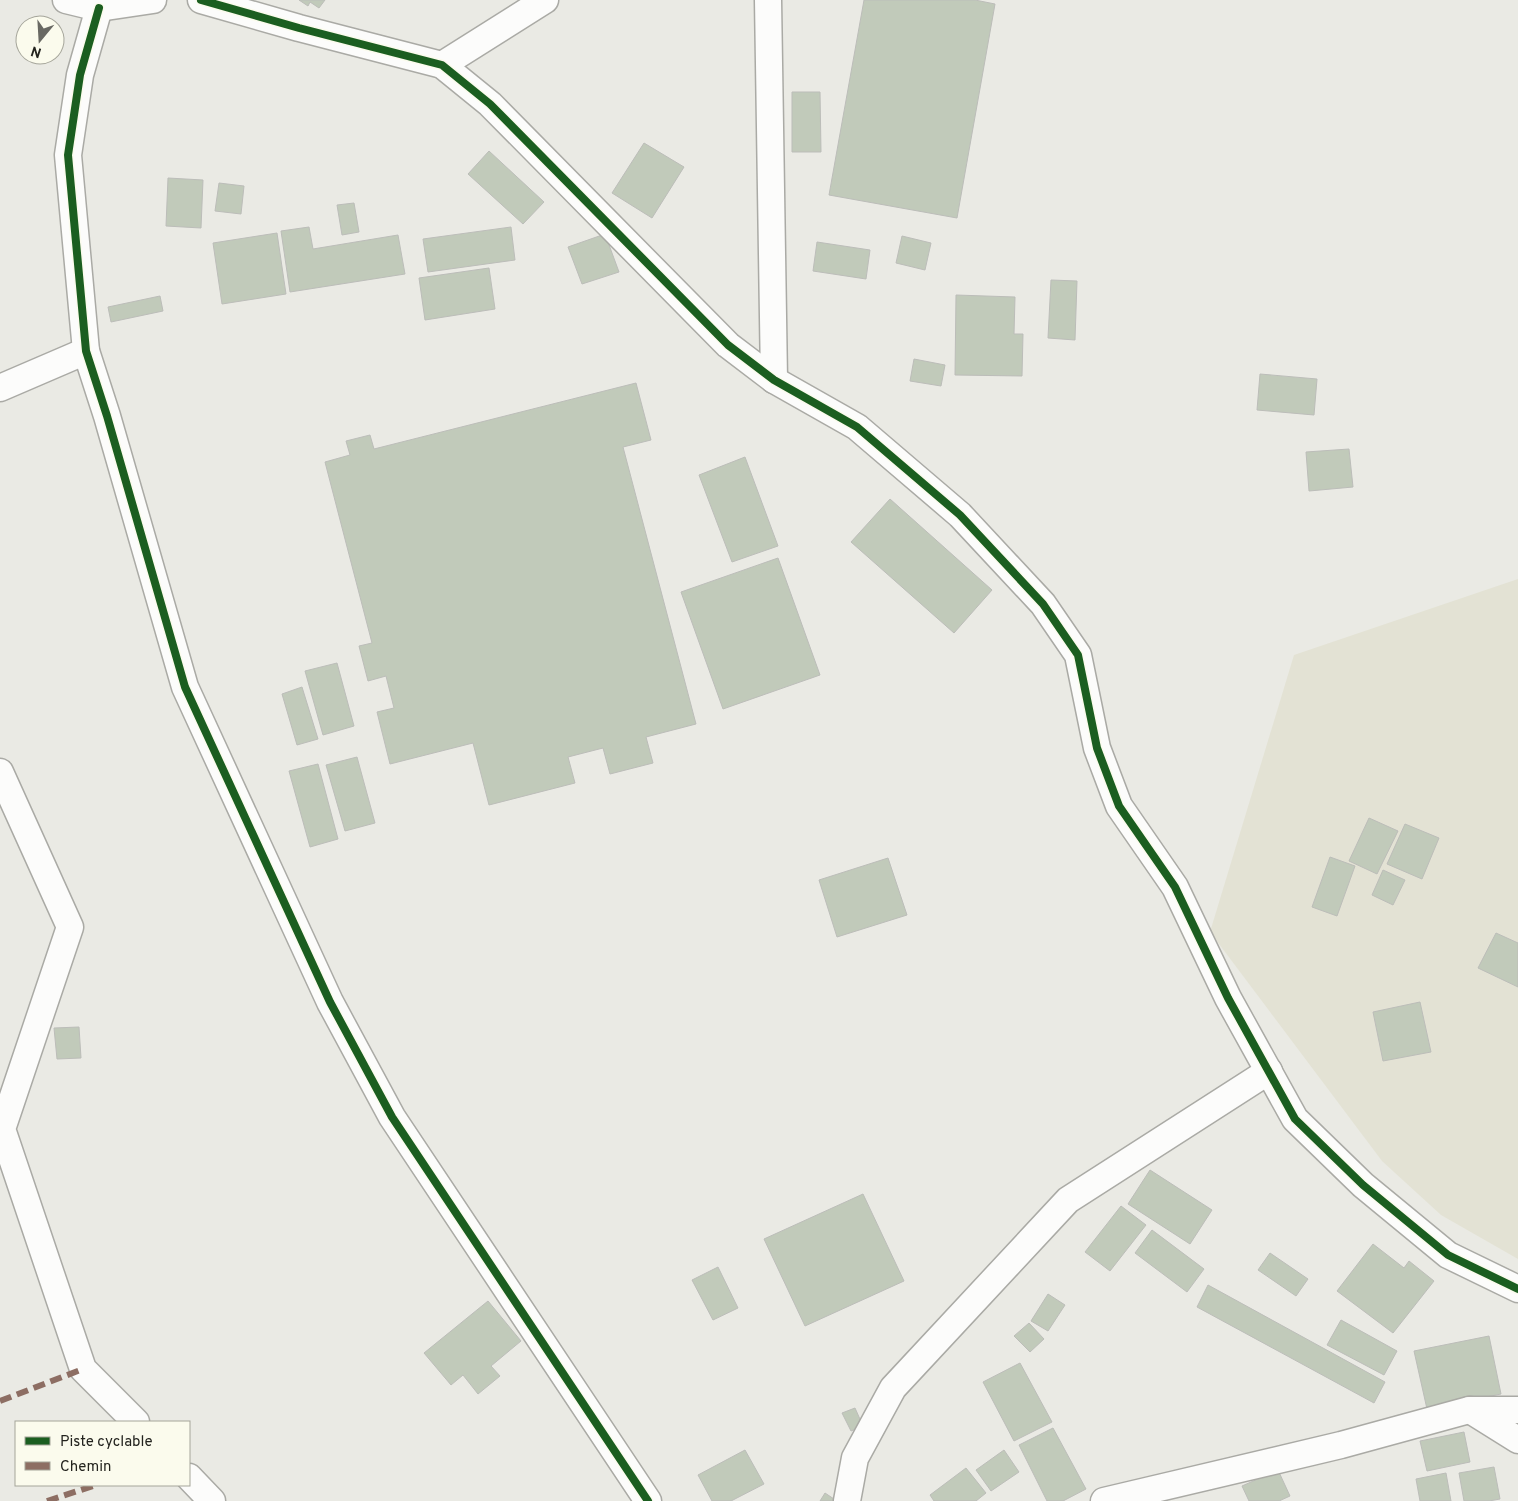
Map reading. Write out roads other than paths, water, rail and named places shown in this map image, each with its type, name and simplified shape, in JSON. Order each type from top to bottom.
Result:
[{"type":"street","points":[[66,0],[99,8],[153,0]]},
{"type":"street","points":[[201,0],[299,28],[442,65],[490,104],[728,344],[774,380],[858,427],[960,515],[1043,604],[1078,655],[1098,748],[1119,806],[1175,887],[1228,998],[1295,1119],[1363,1185],[1448,1255],[1518,1289]]},
{"type":"street","points":[[442,65],[545,0]]},
{"type":"street","points":[[768,0],[774,380]]},
{"type":"street","points":[[99,8],[80,75],[68,155],[86,351],[108,416],[185,687],[330,1002],[392,1117],[648,1501]]},
{"type":"street","points":[[0,388],[86,351]]},
{"type":"street","points":[[0,772],[70,928],[2,1130],[84,1369],[135,1421]]},
{"type":"street","points":[[847,1501],[855,1458],[893,1388],[1068,1200],[1269,1070]]},
{"type":"street","points":[[1469,1410],[1518,1440]]},
{"type":"street","points":[[1104,1501],[1341,1445],[1469,1410],[1518,1410]]},
{"type":"street","points":[[190,1478],[212,1501]]}]
